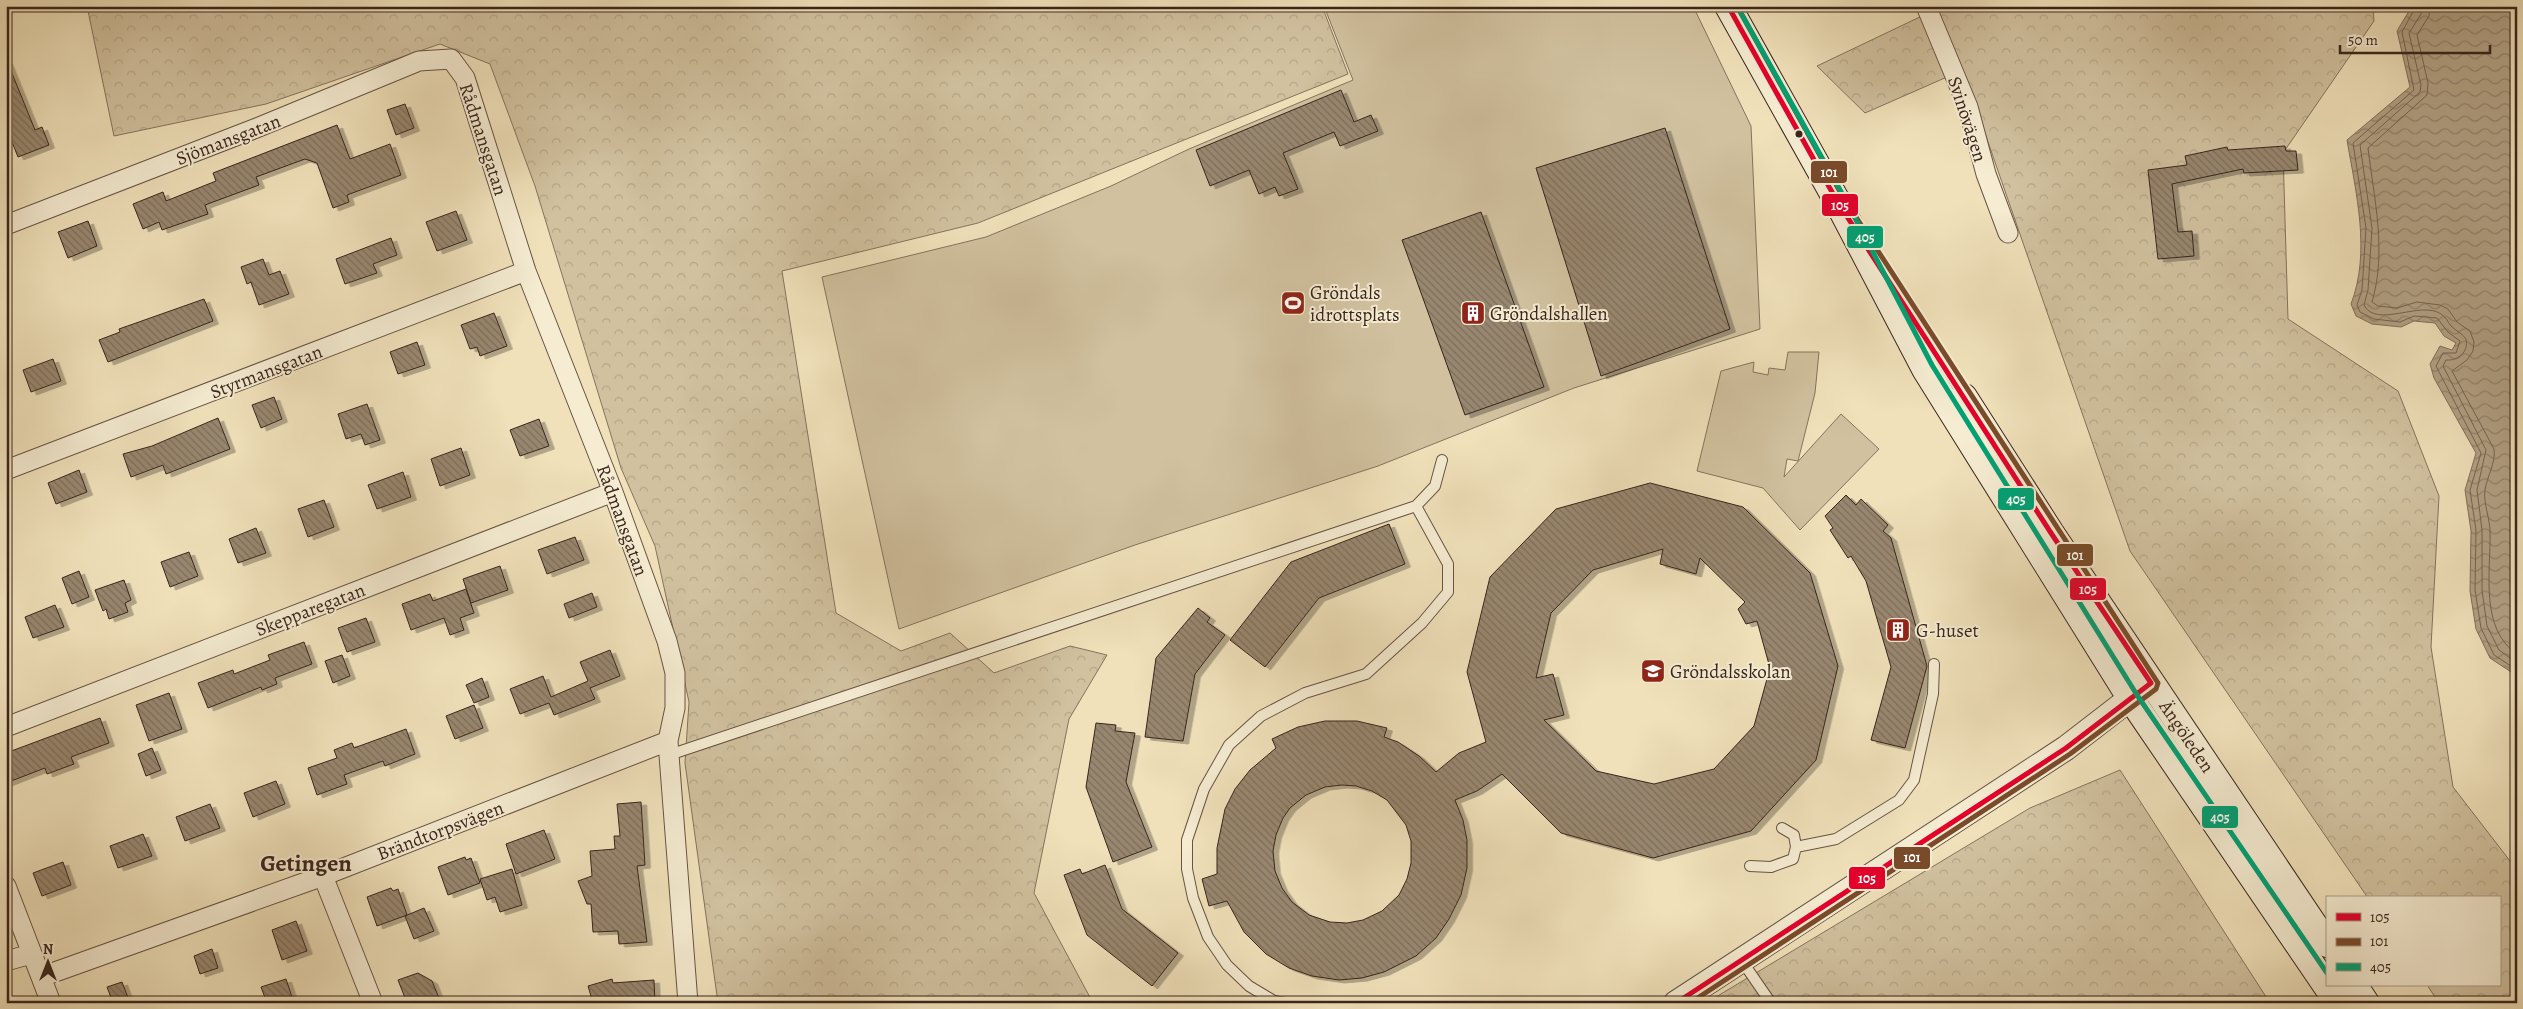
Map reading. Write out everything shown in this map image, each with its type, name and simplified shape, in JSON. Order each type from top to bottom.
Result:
[{"type":"main road","name":"Ängöleden","points":[[1728,6],[1837,201],[2051,533],[2141,691],[2326,984]]},
{"type":"main road","name":"Ängöleden","points":[[2141,691],[2326,943]]},
{"type":"main road","name":"Ängöleden","points":[[2327,986],[2338,1003]]},
{"type":"main road","points":[[2355,986],[2366,1003]]},
{"type":"street","name":"Svinövägen","points":[[1926,6],[1968,107],[1986,174],[2008,233]]},
{"type":"street","name":"Sjömansgatan","points":[[6,225],[259,127],[419,61],[451,59]]},
{"type":"street","name":"Rådmansgatan","points":[[451,59],[465,78],[526,271],[613,492],[667,641],[674,672],[675,708],[668,748],[688,1003]]},
{"type":"street","name":"Styrmansgatan","points":[[6,470],[526,271]]},
{"type":"street","name":"Skepparegatan","points":[[6,727],[613,492]]},
{"type":"street","points":[[1676,1003],[2066,748],[2141,691]]},
{"type":"street","name":"Brändtorpsvägen","points":[[41,977],[323,876],[668,748]]},
{"type":"street","points":[[323,876],[373,1003]]},
{"type":"street","points":[[6,886],[51,1003]]},
{"type":"street","points":[[6,961],[31,954]]},
{"type":"lane","points":[[668,748],[1416,506],[1435,486],[1442,460]]},
{"type":"lane","points":[[1285,1003],[1274,1001],[1250,986],[1227,965],[1208,937],[1193,898],[1187,869],[1187,840],[1204,789],[1229,746],[1261,716],[1305,693],[1366,674],[1422,623],[1448,592],[1448,564],[1416,506]]},
{"type":"lane","points":[[1796,846],[1836,839],[1899,800],[1914,780],[1933,694],[1934,664]]},
{"type":"lane","points":[[1750,866],[1771,867],[1793,859],[1796,846],[1794,835],[1782,828]]},
{"type":"lane","points":[[1742,961],[1771,1003]]},
{"type":"green space","points":[[87,6],[1322,6],[1348,74],[978,223],[782,271],[836,613],[901,651],[950,633],[994,673],[1070,646],[1107,655],[1069,719],[1034,893],[1093,1003],[718,1003],[685,763],[689,702],[655,546],[621,468],[535,186],[490,64],[440,44],[266,104],[114,136]]},
{"type":"green space","name":"Gröndals idrottsplats","points":[[1324,6],[1693,6],[1751,126],[1760,329],[1574,388],[1378,466],[1135,545],[899,629],[822,277],[986,237],[1111,186],[1189,149],[1353,80]]},
{"type":"green space","points":[[1921,6],[2373,6],[2374,21],[2283,153],[2288,319],[2398,391],[2439,496],[2431,647],[2453,787],[2517,870],[2517,1003],[2439,1003],[2428,986],[2500,986],[2500,896],[2367,896],[2130,551],[1963,70],[1865,113],[1817,66],[1924,15]]},
{"type":"green space","points":[[1788,352],[1819,352],[1815,393],[1798,461],[1787,459],[1784,477],[1841,414],[1879,449],[1800,530],[1763,488],[1697,471],[1721,371],[1754,362],[1753,372],[1768,375],[1769,368],[1785,370]]},
{"type":"green space","points":[[2120,770],[2270,1003],[1706,1003],[2030,808]]},
{"type":"water","points":[[2412,6],[2517,6],[2517,676],[2490,658],[2476,629],[2470,591],[2471,531],[2465,490],[2476,453],[2434,378],[2430,364],[2440,346],[2452,350],[2456,343],[2444,336],[2435,323],[2414,321],[2401,327],[2372,324],[2356,316],[2351,304],[2357,284],[2361,243],[2360,222],[2347,140],[2410,87],[2397,31]]},
{"type":"building","points":[[7,61],[35,130],[42,127],[49,145],[18,157],[6,127]]},
{"type":"building","points":[[1341,90],[1354,122],[1371,115],[1378,131],[1340,146],[1334,132],[1283,153],[1298,189],[1279,196],[1275,187],[1259,194],[1249,170],[1210,186],[1196,150]]},
{"type":"building","points":[[405,104],[414,128],[396,135],[387,110]]},
{"type":"building","points":[[337,125],[350,159],[390,144],[401,175],[347,195],[349,202],[333,208],[317,163],[305,159],[256,177],[259,185],[205,205],[208,214],[162,230],[159,222],[143,229],[133,204],[163,192],[166,201],[216,181],[213,173]]},
{"type":"building","points":[[1665,128],[1730,329],[1601,376],[1536,168]]},
{"type":"building","points":[[2285,146],[2286,151],[2296,151],[2298,170],[2244,173],[2243,169],[2172,184],[2178,232],[2192,231],[2194,256],[2158,259],[2148,170],[2187,165],[2185,156],[2227,147],[2228,150]]},
{"type":"building","points":[[456,211],[467,240],[437,251],[426,222]]},
{"type":"building","name":"Gröndalshallen","points":[[1481,212],[1544,387],[1465,415],[1402,240]]},
{"type":"building","points":[[88,221],[97,246],[68,258],[58,232]]},
{"type":"building","points":[[391,238],[397,255],[373,264],[377,273],[345,284],[336,259]]},
{"type":"building","points":[[263,259],[269,275],[280,271],[289,294],[259,305],[251,282],[247,284],[241,267]]},
{"type":"building","points":[[204,299],[213,321],[108,362],[99,340],[120,332],[119,329]]},
{"type":"building","points":[[494,313],[507,346],[480,356],[477,347],[470,349],[461,325]]},
{"type":"building","points":[[417,342],[425,365],[398,374],[390,352]]},
{"type":"building","points":[[53,359],[61,381],[31,392],[23,370]]},
{"type":"building","points":[[274,397],[282,419],[261,428],[252,405]]},
{"type":"building","points":[[367,404],[380,440],[365,445],[361,434],[346,439],[338,414]]},
{"type":"building","points":[[218,418],[230,449],[166,474],[163,465],[131,477],[123,454],[152,446]]},
{"type":"building","points":[[539,419],[549,446],[520,456],[510,430]]},
{"type":"building","points":[[461,448],[470,475],[440,486],[431,459]]},
{"type":"building","points":[[79,470],[87,492],[56,504],[48,483]]},
{"type":"building","points":[[403,472],[411,497],[377,509],[368,485]]},
{"type":"building","points":[[1650,483],[1743,507],[1810,573],[1838,666],[1816,760],[1751,831],[1653,858],[1561,833],[1502,774],[1477,791],[1455,800],[1463,820],[1467,840],[1467,868],[1461,895],[1449,919],[1436,938],[1416,956],[1384,972],[1362,978],[1339,980],[1312,976],[1289,968],[1266,954],[1244,932],[1227,901],[1209,906],[1202,879],[1217,874],[1217,848],[1225,809],[1235,789],[1250,770],[1276,748],[1272,739],[1298,727],[1325,721],[1357,721],[1387,728],[1384,737],[1398,742],[1419,756],[1436,772],[1459,753],[1486,742],[1467,672],[1490,577],[1556,509]],"holes":[[[1663,549],[1660,564],[1696,574],[1700,558],[1745,602],[1738,609],[1746,624],[1757,621],[1770,668],[1754,726],[1714,769],[1654,784],[1596,771],[1544,720],[1564,715],[1553,674],[1536,678],[1551,613],[1593,570]],[[1356,786],[1372,791],[1387,800],[1406,825],[1411,841],[1411,863],[1407,879],[1399,895],[1382,911],[1363,920],[1347,923],[1330,922],[1309,915],[1292,902],[1282,888],[1275,871],[1273,851],[1276,835],[1283,818],[1290,808],[1306,795],[1325,787]]]},
{"type":"building","name":"G-huset","points":[[1846,495],[1856,505],[1861,499],[1888,525],[1883,531],[1891,538],[1927,666],[1905,748],[1871,740],[1891,667],[1866,581],[1851,556],[1848,558],[1830,530],[1833,528],[1825,516]]},
{"type":"building","points":[[324,500],[334,527],[308,537],[298,509]]},
{"type":"building","points":[[1389,524],[1405,564],[1319,598],[1265,667],[1230,640],[1291,562]]},
{"type":"building","points":[[256,528],[266,553],[238,563],[229,539]]},
{"type":"building","points":[[575,537],[584,560],[547,574],[538,550]]},
{"type":"building","points":[[189,552],[198,576],[170,587],[161,562]]},
{"type":"building","points":[[500,566],[508,590],[471,603],[463,579]]},
{"type":"building","points":[[79,571],[89,597],[72,604],[62,578]]},
{"type":"building","points":[[124,580],[131,600],[125,603],[128,612],[109,619],[106,609],[103,611],[95,590]]},
{"type":"building","points":[[466,589],[474,613],[460,618],[464,630],[450,635],[444,618],[411,630],[402,604],[430,594],[433,601]]},
{"type":"building","points":[[592,593],[597,607],[569,618],[564,604]]},
{"type":"building","points":[[55,605],[64,627],[33,638],[25,617]]},
{"type":"building","points":[[1198,608],[1210,618],[1207,622],[1225,635],[1195,674],[1183,741],[1145,737],[1156,658]]},
{"type":"building","points":[[366,618],[375,642],[347,652],[338,628]]},
{"type":"building","points":[[304,642],[312,664],[275,678],[277,684],[262,690],[261,687],[208,708],[198,683],[233,670],[234,674],[270,660],[268,655]]},
{"type":"building","points":[[610,650],[620,676],[590,688],[595,699],[554,715],[549,703],[520,714],[510,689],[543,676],[551,697],[588,681],[580,662]]},
{"type":"building","points":[[342,655],[350,676],[333,683],[325,661]]},
{"type":"building","points":[[482,678],[489,697],[474,703],[466,685]]},
{"type":"building","points":[[169,693],[182,729],[149,741],[136,705]]},
{"type":"building","points":[[474,705],[483,728],[455,739],[446,716]]},
{"type":"building","points":[[100,718],[109,743],[71,757],[74,764],[47,774],[45,768],[6,783],[6,753]]},
{"type":"building","points":[[1096,723],[1116,725],[1115,731],[1135,733],[1126,782],[1152,847],[1113,862],[1086,787]]},
{"type":"building","points":[[406,729],[415,754],[385,766],[383,761],[344,775],[347,784],[317,795],[308,768],[337,758],[334,750],[352,743],[354,748]]},
{"type":"building","points":[[152,748],[161,770],[146,776],[138,754]]},
{"type":"building","points":[[276,781],[285,804],[253,817],[244,793]]},
{"type":"building","points":[[641,802],[645,865],[637,866],[647,942],[619,944],[618,931],[593,932],[591,904],[587,904],[578,881],[592,876],[590,851],[615,849],[614,836],[620,836],[617,804]]},
{"type":"building","points":[[210,804],[220,828],[185,841],[176,817]]},
{"type":"building","points":[[544,830],[555,859],[516,874],[506,844]]},
{"type":"building","points":[[143,834],[152,856],[118,868],[110,846]]},
{"type":"building","points":[[465,857],[466,860],[471,858],[480,883],[448,895],[438,867]]},
{"type":"building","points":[[63,862],[71,885],[42,896],[33,873]]},
{"type":"building","points":[[1105,865],[1122,909],[1178,953],[1152,986],[1087,935],[1064,875],[1080,869],[1082,874]]},
{"type":"building","points":[[512,869],[522,905],[500,912],[495,897],[487,900],[480,879]]},
{"type":"building","points":[[391,888],[393,891],[398,889],[407,915],[377,926],[367,897]]},
{"type":"building","points":[[424,908],[434,931],[414,939],[405,916]]},
{"type":"building","points":[[296,921],[307,951],[282,960],[272,930]]},
{"type":"building","points":[[212,949],[218,968],[200,974],[194,956]]},
{"type":"building","points":[[418,973],[432,981],[441,1003],[407,1003],[398,980]]},
{"type":"building","points":[[286,979],[294,1003],[267,1003],[261,987]]},
{"type":"building","points":[[612,979],[613,983],[654,980],[655,1003],[593,1003],[588,986]]},
{"type":"building","points":[[122,982],[130,1003],[113,1003],[107,987]]},
{"type":"transit line","name":"105","points":[[1676,1003],[2066,748],[2151,683],[2051,533],[1837,201],[1728,6]]},
{"type":"transit line","name":"101","points":[[1690,1003],[2070,754],[2156,689],[2158,683],[1843,197],[1737,6]]},
{"type":"transit line","name":"405","points":[[1737,6],[1844,197],[1932,365],[2137,695],[2326,972]]},
{"type":"place","name":"Gröndals idrottsplats","points":[[1293,303]]},
{"type":"place","name":"Gröndalshallen","points":[[1473,313]]},
{"type":"place","name":"G-huset","points":[[1898,630]]},
{"type":"place","name":"Gröndalsskolan","points":[[1653,671]]},
{"type":"district","name":"Getingen","points":[[306,863]]}]
